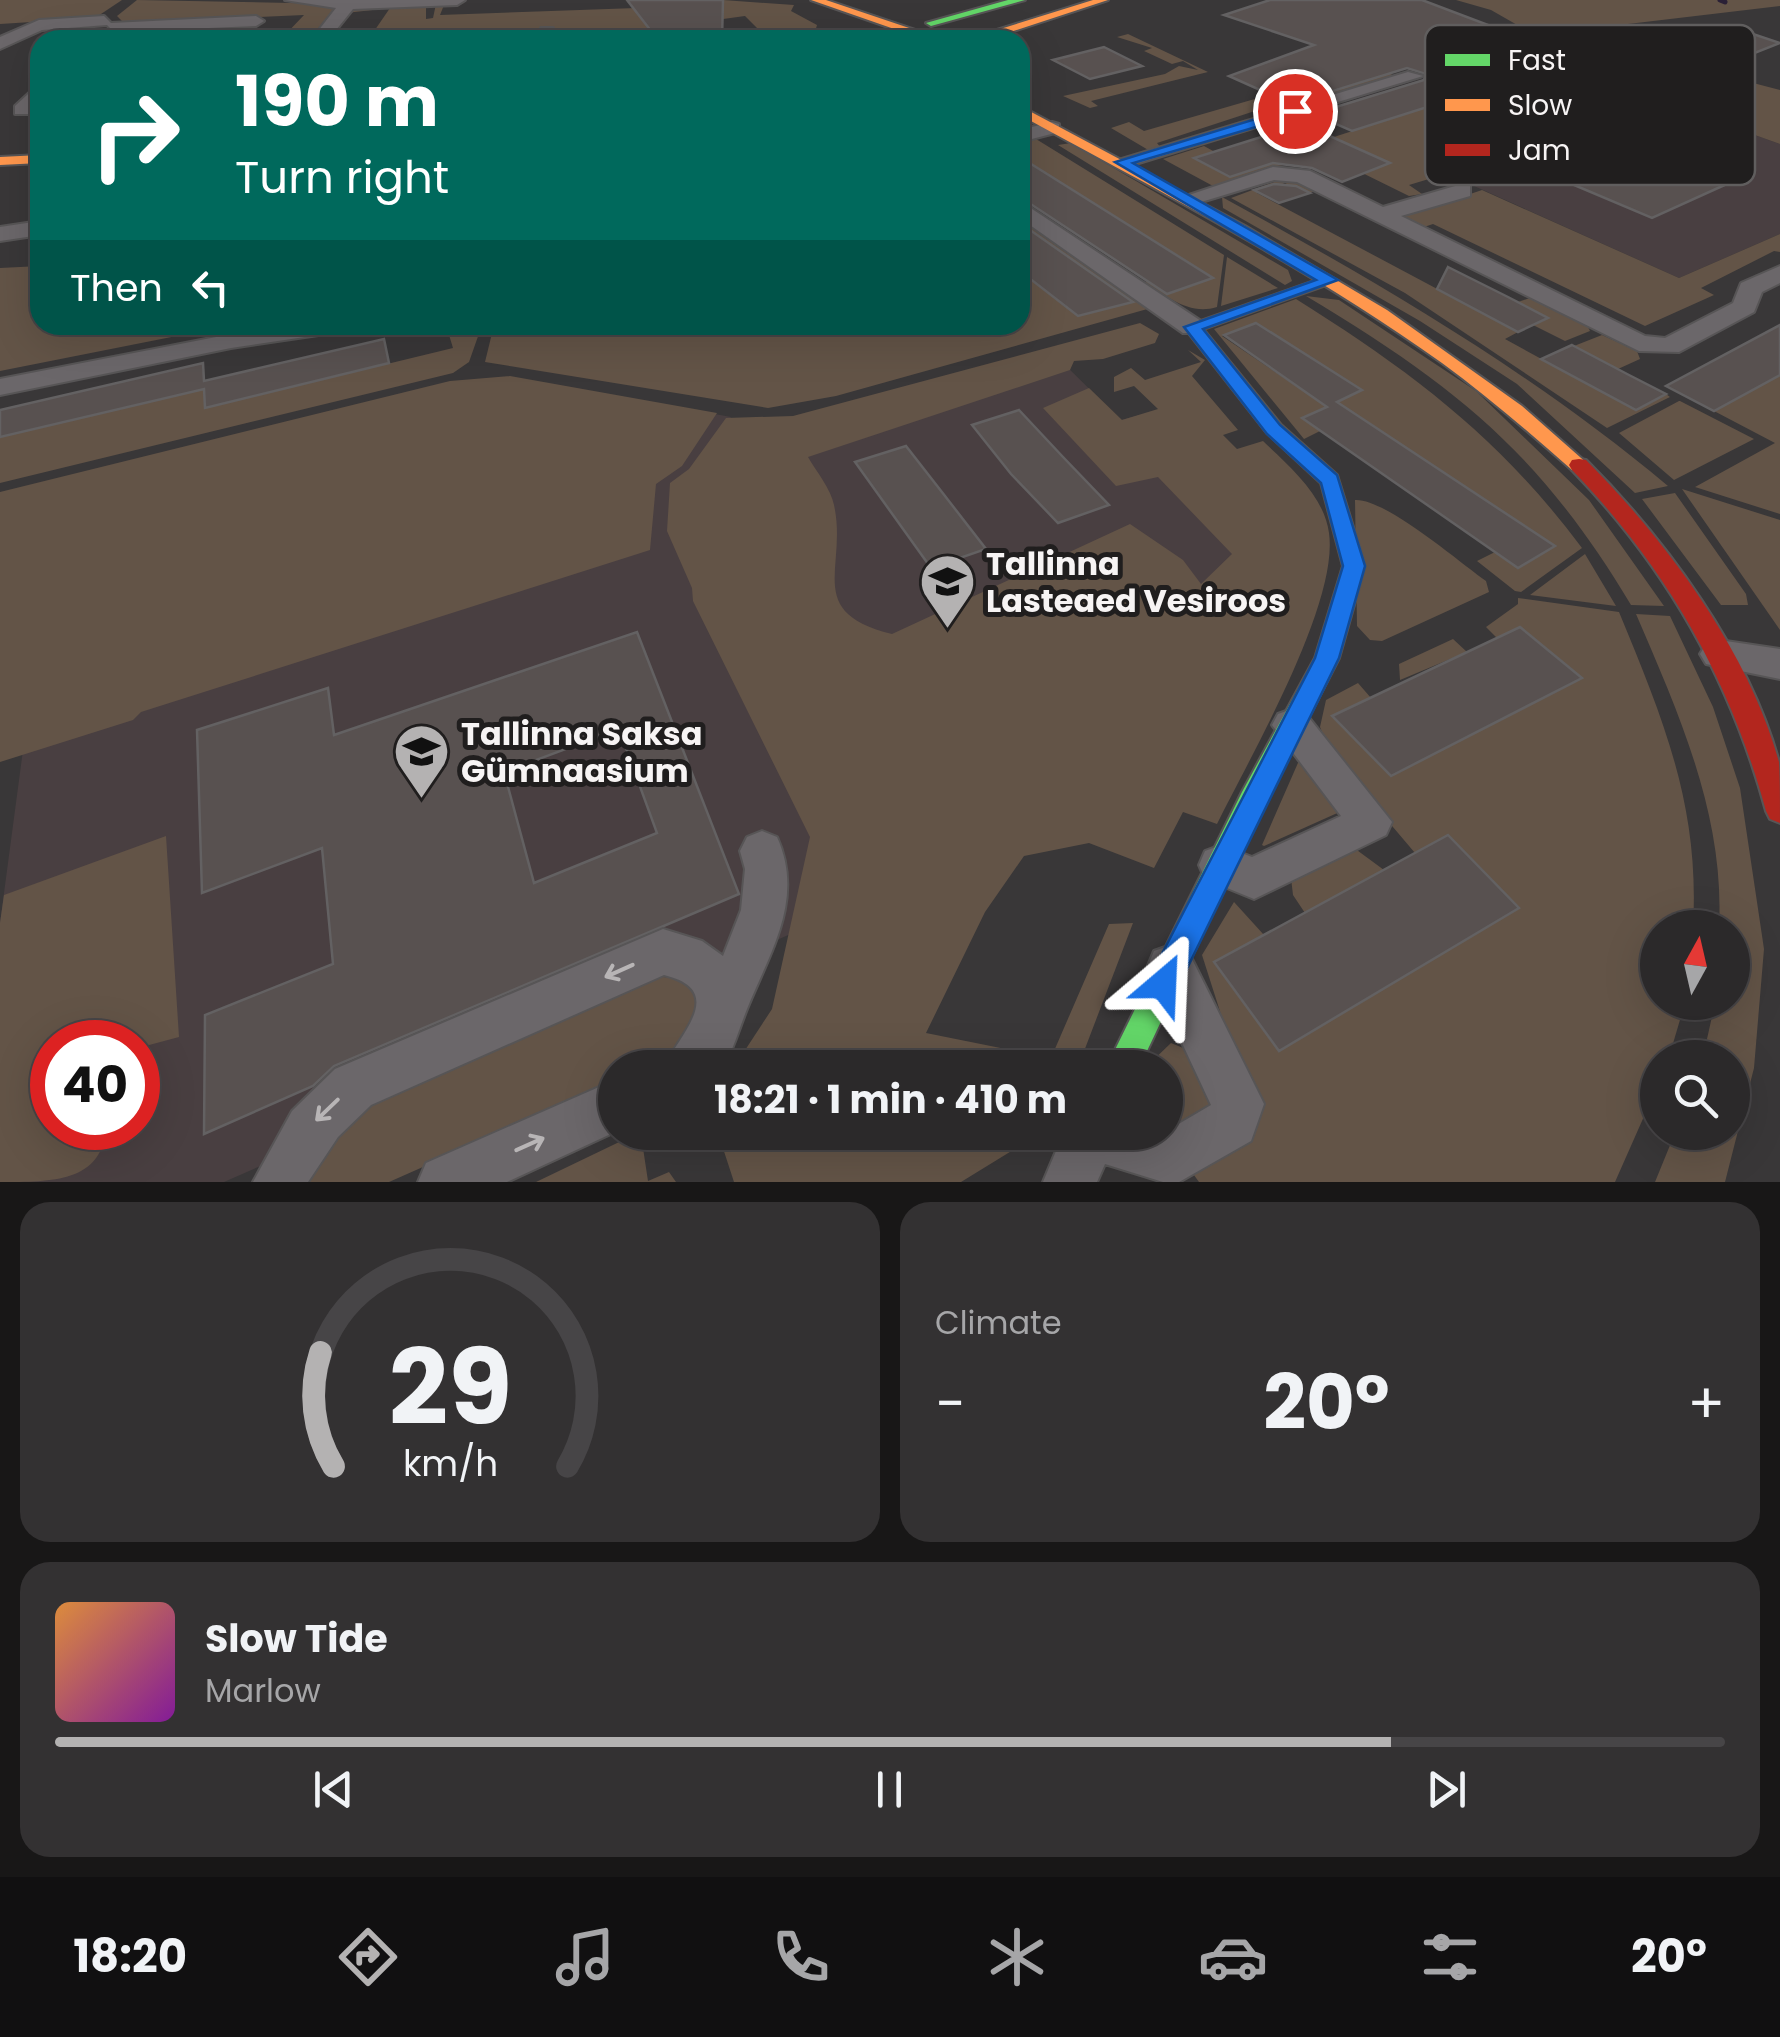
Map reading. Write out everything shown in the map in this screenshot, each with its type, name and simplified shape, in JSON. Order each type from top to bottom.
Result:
[{"type":"street","points":[[292,0],[348,4],[457,0]]},
{"type":"street","points":[[804,0],[887,30]]},
{"type":"street","points":[[816,0],[888,30]]},
{"type":"street","points":[[906,30],[1020,0]]},
{"type":"street","points":[[910,30],[1064,0]]},
{"type":"street","points":[[1011,30],[1104,0]]},
{"type":"street","points":[[327,30],[348,4]]},
{"type":"street","points":[[105,30],[122,7]]},
{"type":"street","points":[[876,8],[992,7]]},
{"type":"street","points":[[876,8],[893,30]]},
{"type":"street","points":[[876,8],[893,30]]},
{"type":"street","points":[[0,44],[39,25],[256,21]]},
{"type":"street","points":[[1122,162],[1414,76]]},
{"type":"street","points":[[1030,95],[1075,120],[1111,147],[1122,162]]},
{"type":"street","points":[[22,110],[30,101]]},
{"type":"street","points":[[1030,116],[1122,162],[1330,280],[1501,390],[1561,443],[1661,558],[1719,654],[1759,742],[1780,811]]},
{"type":"street","points":[[1030,134],[1052,128]]},
{"type":"street","points":[[0,142],[30,140]]},
{"type":"street","points":[[0,161],[30,160]]},
{"type":"street","points":[[1188,200],[1273,173],[1323,163],[1409,207]]},
{"type":"street","points":[[1273,173],[1302,176],[1639,343],[1655,347],[1669,346],[1745,307],[1750,288],[1780,273]]},
{"type":"street","points":[[1382,215],[1462,191]]},
{"type":"street","points":[[1030,215],[1192,327],[1274,430],[1330,480],[1354,566],[1327,658],[1131,1050]]},
{"type":"street","points":[[0,234],[30,230]]},
{"type":"street","points":[[1192,327],[1330,280]]},
{"type":"street","points":[[0,387],[263,335]]},
{"type":"street","points":[[1719,654],[1780,664]]},
{"type":"street","points":[[1221,865],[1254,878],[1371,822],[1292,725]]},
{"type":"street","points":[[703,1050],[710,1041],[720,1008],[752,950],[769,866],[762,851]]},
{"type":"street","points":[[280,1182],[306,1132],[327,1107],[353,1087],[662,952],[680,954],[708,970],[719,985],[720,1008]]},
{"type":"street","points":[[1146,1150],[1172,1158],[1232,1122],[1238,1104],[1171,968]]},
{"type":"street","points":[[446,1182],[598,1114]]},
{"type":"street","points":[[1070,1182],[1084,1150]]},
{"type":"shaded area","points":[[0,0],[122,0],[95,18],[0,24]]},
{"type":"shaded area","points":[[137,0],[338,4],[317,30],[290,30],[304,15],[124,23],[117,16]]},
{"type":"shaded area","points":[[723,0],[794,5],[791,11],[817,25],[816,30],[759,30],[745,16],[643,30],[375,30],[390,8],[346,13],[350,8],[426,5],[426,19],[433,18],[436,4],[465,3],[444,5],[440,15],[722,5]]},
{"type":"shaded area","points":[[1456,0],[1780,0],[1780,6],[1619,25],[1517,25],[1491,10]]},
{"type":"shaded area","points":[[1128,34],[1208,72],[1091,101],[1098,106],[1090,108],[1063,96],[1165,74],[1179,66],[1198,70],[1183,61],[1172,64],[1144,51],[1152,48],[1117,37]]},
{"type":"shaded area","points":[[1425,50],[1425,62],[1388,73],[1395,76],[1290,111],[1264,108],[1157,143],[1161,148],[1150,151],[1111,128],[1129,122],[1144,131]]},
{"type":"shaded area","points":[[1755,83],[1780,90],[1780,144],[1755,135]]},
{"type":"shaded area","points":[[1425,108],[1425,180],[1409,185],[1422,194],[1409,196],[1338,161],[1360,151],[1272,167],[1213,186],[1163,159],[1204,146],[1215,152],[1195,159],[1222,173]]},
{"type":"shaded area","points":[[1755,135],[1780,144],[1780,234],[1679,278],[1472,185],[1755,185]]},
{"type":"shaded area","points":[[1036,139],[1224,255],[1217,307],[1188,307],[1145,282],[1162,276],[1182,289],[1212,278],[1030,163],[1030,140]]},
{"type":"shaded area","points":[[1071,143],[1288,270],[1292,281],[1285,285],[1058,145]]},
{"type":"shaded area","points":[[1277,181],[1304,183],[1318,190],[1306,194],[1285,183],[1257,193],[1518,332],[1505,339],[1635,410],[1666,394],[1670,397],[1607,428],[1405,293],[1231,198]]},
{"type":"shaded area","points":[[1482,190],[1679,278],[1780,234],[1780,252],[1774,251],[1701,288],[1714,295],[1645,326],[1433,224],[1421,228],[1399,218]]},
{"type":"shaded area","points":[[1222,197],[1338,262],[1508,367],[1668,486],[1635,493],[1517,384],[1420,321],[1223,208]]},
{"type":"shaded area","points":[[1030,219],[1151,308],[836,396],[768,408],[485,362],[492,335],[1030,335]]},
{"type":"shaded area","points":[[1227,257],[1278,288],[1221,306]]},
{"type":"shaded area","points":[[30,266],[30,335],[182,335],[0,371],[0,268]]},
{"type":"shaded area","points":[[1306,296],[1339,300],[1476,391],[1589,500],[1664,606],[1631,605],[1563,505],[1491,427],[1407,361]]},
{"type":"shaded area","points":[[1530,298],[1590,331],[1565,341],[1533,325],[1547,318],[1518,302]]},
{"type":"shaded area","points":[[1296,299],[1378,353],[1451,409],[1519,473],[1582,548],[1521,592],[1515,591],[1477,561],[1495,552],[1518,567],[1554,545],[1337,402],[1361,390],[1256,323],[1222,336],[1327,407],[1302,418],[1320,431],[1304,439],[1214,329]]},
{"type":"shaded area","points":[[1140,323],[1159,334],[1155,343],[1103,359],[1074,361],[1070,370],[808,457],[834,505],[838,600],[847,613],[865,625],[892,634],[1130,524],[1183,560],[1201,584],[1232,554],[1158,477],[1116,486],[1043,408],[1089,388],[1122,420],[1158,409],[1134,386],[1114,392],[1114,377],[1131,368],[1145,380],[1201,362],[1188,350],[1205,360],[1192,376],[1238,430],[1223,435],[1237,449],[1263,441],[1313,494],[1326,519],[1328,563],[1307,639],[1217,824],[1183,812],[1154,868],[1089,843],[1024,856],[985,912],[926,1033],[1011,1050],[745,1050],[772,1009],[810,837],[693,601],[692,588],[667,531],[670,483],[689,469],[726,418],[793,416]]},
{"type":"shaded area","points":[[449,335],[478,335],[469,362],[453,373],[0,483],[0,437],[204,389],[206,408],[453,348]]},
{"type":"shaded area","points":[[1602,335],[1637,351],[1640,359],[1618,369],[1574,346]]},
{"type":"shaded area","name":"Tallinna Saksa Gümnaasium","points":[[1060,360],[1121,420],[1140,415],[1282,524],[875,897],[224,1182],[0,1182],[0,923],[25,735],[546,383],[731,417],[695,473]]},
{"type":"shaded area","points":[[1780,375],[1780,514],[1695,487],[1775,443],[1714,411]]},
{"type":"shaded area","points":[[510,376],[717,413],[682,466],[656,484],[650,550],[141,712],[133,720],[0,762],[0,492],[450,381]]},
{"type":"shaded area","points":[[1679,401],[1754,439],[1674,480],[1619,433]]},
{"type":"shaded area","points":[[1682,489],[1780,520],[1780,630]]},
{"type":"shaded area","points":[[1675,493],[1746,594],[1748,605],[1721,605],[1642,499]]},
{"type":"shaded area","points":[[1355,500],[1384,509],[1422,533],[1486,581],[1489,592],[1382,641],[1370,640],[1357,626]]},
{"type":"shaded area","points":[[1585,554],[1616,606],[1530,595]]},
{"type":"shaded area","points":[[1518,598],[1619,612],[1651,690],[1685,803],[1693,910],[1640,910],[1640,1020],[1680,1020],[1674,1040],[1640,1040],[1640,1125],[1615,1182],[1199,1182],[1191,1171],[1248,1099],[1202,955],[1234,902],[1264,935],[1214,963],[1279,1050],[1519,908],[1448,836],[1415,853],[1331,754],[1320,727],[1326,700],[1358,683],[1371,698],[1333,717],[1391,776],[1582,678],[1520,627],[1497,638],[1486,627],[1518,604]]},
{"type":"shaded area","points":[[1636,614],[1670,616],[1713,707],[1740,788],[1764,949],[1750,1084],[1750,1040],[1707,1040],[1711,1020],[1750,1020],[1750,910],[1719,910],[1715,845],[1707,806],[1668,689]]},
{"type":"shaded area","points":[[1453,639],[1467,652],[1400,680],[1399,664]]},
{"type":"shaded area","points":[[1301,756],[1344,810],[1264,846],[1262,845]]},
{"type":"shaded area","points":[[166,836],[179,1037],[160,1042],[160,1020],[30,1020],[30,1150],[100,1150],[85,1169],[56,1179],[0,1182],[0,923],[4,895]]},
{"type":"shaded area","points":[[1350,845],[1384,870],[1305,913],[1293,895],[1291,878]]},
{"type":"shaded area","points":[[1133,923],[1084,1050],[1054,1050],[1109,924]]},
{"type":"shaded area","points":[[655,976],[680,979],[703,997],[674,1050],[598,1050],[598,1090],[389,1182],[307,1182],[322,1152],[375,1099]]},
{"type":"shaded area","points":[[1171,1043],[1193,1052],[1221,1109],[1183,1132],[1183,1050],[1164,1050]]},
{"type":"shaded area","points":[[603,1150],[643,1150],[648,1181],[669,1172],[676,1182],[536,1182]]},
{"type":"shaded area","points":[[724,1150],[1013,1150],[961,1182],[734,1182]]},
{"type":"shaded area","points":[[1668,1150],[1733,1150],[1725,1182],[1655,1182]]},
{"type":"building","points":[[627,0],[723,0],[722,30],[650,30]]},
{"type":"building","points":[[1270,0],[1422,0],[1488,25],[1425,25],[1425,74],[1407,68],[1291,104],[1229,76],[1314,45],[1224,15]]},
{"type":"building","points":[[1755,35],[1780,43],[1755,53]]},
{"type":"building","points":[[1104,47],[1142,66],[1090,79],[1053,60]]},
{"type":"building","points":[[1425,77],[1425,108],[1352,131],[1313,114]]},
{"type":"building","points":[[1303,124],[1390,163],[1342,182],[1312,168],[1273,163],[1230,177],[1194,158]]},
{"type":"building","points":[[1030,163],[1213,278],[1167,294],[1030,204]]},
{"type":"building","points":[[1274,184],[1296,186],[1310,193],[1279,203],[1254,190]]},
{"type":"building","points":[[1574,185],[1725,185],[1652,218]]},
{"type":"building","points":[[1030,230],[1133,302],[1078,316],[1030,279]]},
{"type":"building","points":[[1448,267],[1548,318],[1518,332],[1437,289]]},
{"type":"building","points":[[1256,323],[1362,390],[1337,402],[1555,546],[1518,568],[1302,418],[1327,407],[1224,335]]},
{"type":"building","points":[[1780,325],[1780,375],[1714,411],[1666,386]]},
{"type":"building","points":[[384,339],[389,363],[205,408],[204,389],[0,437],[0,410],[203,363],[204,381]]},
{"type":"building","points":[[1572,345],[1666,394],[1636,410],[1541,359]]},
{"type":"building","points":[[1019,410],[1109,505],[1058,523],[1011,474],[972,425]]},
{"type":"building","points":[[906,446],[986,549],[931,568],[855,462]]},
{"type":"building","points":[[1520,627],[1582,678],[1391,776],[1332,716]]},
{"type":"building","points":[[637,632],[739,894],[334,1066],[313,1086],[204,1134],[205,1015],[333,964],[322,848],[202,893],[197,730],[328,688],[334,735]],"holes":[[[619,729],[657,833],[534,883],[504,772]]]},
{"type":"building","points":[[1448,835],[1519,908],[1279,1051],[1214,962]]},
{"type":"waterway","points":[[1720,0],[1725,2]]},
{"type":"traffic: fast","points":[[931,23],[1020,0]]},
{"type":"traffic: fast","points":[[1131,1050],[1252,800],[1327,658],[1354,566],[1330,480],[1274,429],[1192,327],[1329,281]]},
{"type":"traffic: slow","points":[[816,0],[905,30]]},
{"type":"traffic: slow","points":[[1007,30],[1103,0]]},
{"type":"traffic: slow","points":[[1030,115],[1239,229],[1381,314],[1515,410],[1579,465]]},
{"type":"traffic: slow","points":[[0,161],[30,160]]},
{"type":"traffic: jam","points":[[1579,465],[1646,538],[1704,624],[1749,716],[1780,811]]},
{"type":"place","name":"Tallinna Lasteaed Vesiroos","points":[[947,631]]},
{"type":"place","name":"Tallinna Saksa Gümnaasium","points":[[422,801]]},
{"type":"route","points":[[1163,984],[1252,800],[1327,658],[1354,566],[1330,480],[1274,430],[1192,327],[1330,280],[1122,162],[1295,111]]}]
